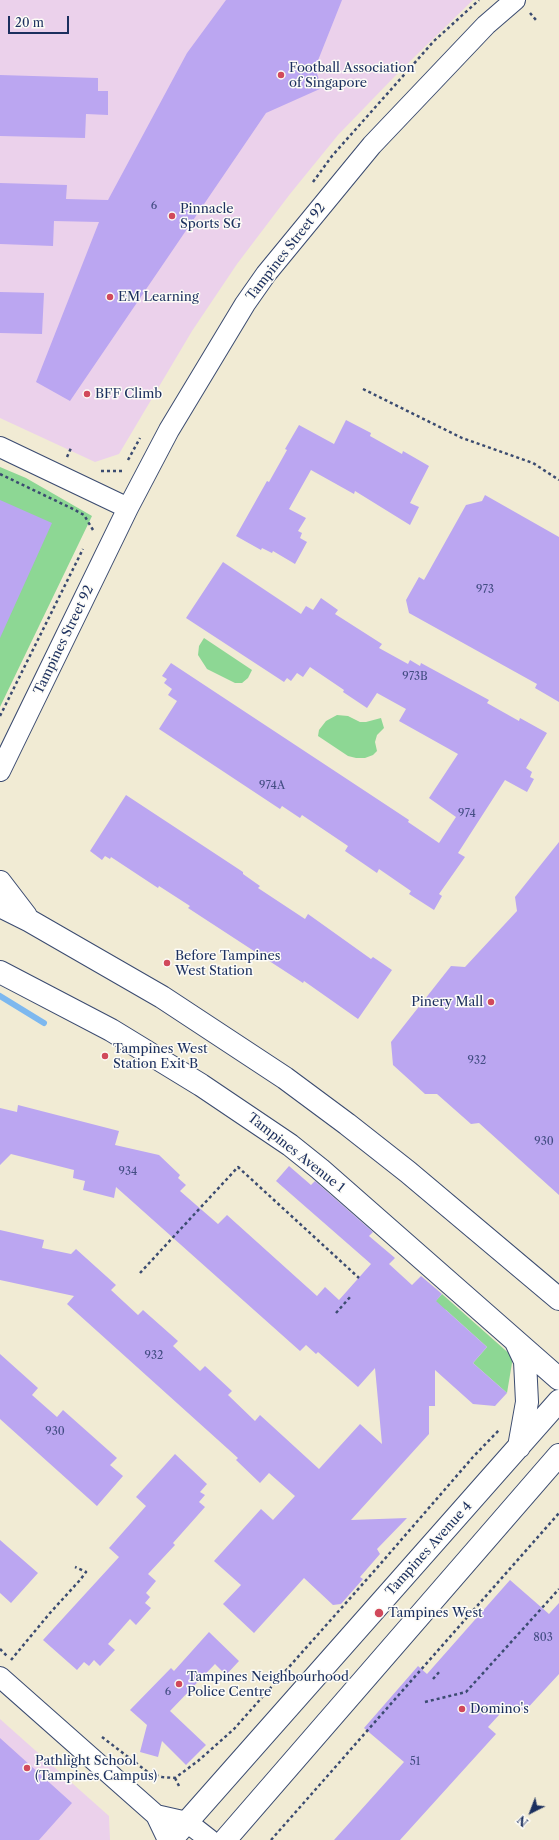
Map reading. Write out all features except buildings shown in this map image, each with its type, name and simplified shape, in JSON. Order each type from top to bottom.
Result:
[{"type":"main road","points":[[0,882],[30,920]]},
{"type":"main road","points":[[0,906],[30,920],[162,998],[285,1078],[408,1172],[559,1299]]},
{"type":"main road","name":"Tampines Avenue 1","points":[[0,972],[111,1030],[201,1085],[271,1132],[320,1169],[559,1379]]},
{"type":"main road","points":[[516,1341],[525,1361],[527,1402],[518,1447]]},
{"type":"main road","name":"Tampines Avenue 4","points":[[171,1840],[559,1402]]},
{"type":"main road","points":[[225,1840],[559,1455]]},
{"type":"street","name":"Tampines Street 92","points":[[486,25],[499,0]]},
{"type":"street","name":"Tampines Street 92","points":[[0,771],[128,508],[169,430],[266,274],[372,145],[486,25],[515,0]]},
{"type":"street","points":[[0,447],[128,508]]},
{"type":"street","points":[[0,1677],[156,1815],[168,1840]]},
{"type":"street","points":[[156,1815],[187,1822],[210,1840]]},
{"type":"path","points":[[363,389],[462,438],[533,463],[559,480]]},
{"type":"path","points":[[67,457],[71,448]]},
{"type":"path","points":[[0,474],[73,508],[84,516],[93,530]]},
{"type":"path","points":[[89,537],[108,498]]},
{"type":"path","points":[[0,716],[86,544]]},
{"type":"path","points":[[140,1273],[238,1167],[358,1278]]},
{"type":"path","points":[[336,1313],[351,1296]]},
{"type":"path","points":[[96,1733],[149,1773],[162,1777],[175,1778],[198,1761],[234,1729],[473,1457],[503,1426]]},
{"type":"path","points":[[271,1840],[559,1513]]},
{"type":"path","points":[[12,1660],[86,1572],[75,1567]]},
{"type":"path","points":[[425,1702],[466,1692],[559,1589]]},
{"type":"path","points":[[0,1649],[17,1665]]},
{"type":"path","points":[[433,1680],[441,1670]]},
{"type":"path","points":[[175,1778],[179,1786]]},
{"type":"shaded area","points":[[0,0],[473,0],[398,73],[338,135],[290,194],[237,264],[192,331],[119,454],[95,462],[0,418]]},
{"type":"shaded area","name":"Pathlight School (Tampines Campus)","points":[[0,1719],[109,1816],[110,1840],[0,1840]]},
{"type":"green space","points":[[0,467],[26,478],[92,516],[0,707]]},
{"type":"green space","points":[[204,638],[252,670],[248,678],[242,683],[235,683],[207,669],[198,655],[199,646]]},
{"type":"green space","points":[[337,715],[348,716],[360,722],[381,718],[384,728],[377,735],[375,742],[377,751],[373,755],[365,758],[348,756],[318,736],[319,730],[326,721]]},
{"type":"green space","points":[[442,1294],[513,1357],[507,1393],[473,1363],[487,1347],[446,1310],[432,1305]]},
{"type":"waterway","points":[[0,996],[44,1023]]},
{"type":"place","name":"Football Association of Singapore","points":[[281,75]]},
{"type":"place","name":"Pinnacle Sports SG","points":[[172,216]]},
{"type":"place","name":"EM Learning","points":[[110,297]]},
{"type":"place","name":"BFF Climb","points":[[87,394]]},
{"type":"place","name":"Before Tampines West Station","points":[[167,963]]},
{"type":"place","name":"Pinery Mall","points":[[491,1002]]},
{"type":"place","name":"Tampines West Station Exit B","points":[[105,1056]]},
{"type":"place","name":"Tampines West","points":[[379,1613]]},
{"type":"place","name":"Tampines Neighbourhood Police Centre","points":[[179,1684]]},
{"type":"place","name":"Domino's","points":[[462,1709]]},
{"type":"place","name":"Pathlight School (Tampines Campus)","points":[[27,1768]]}]
